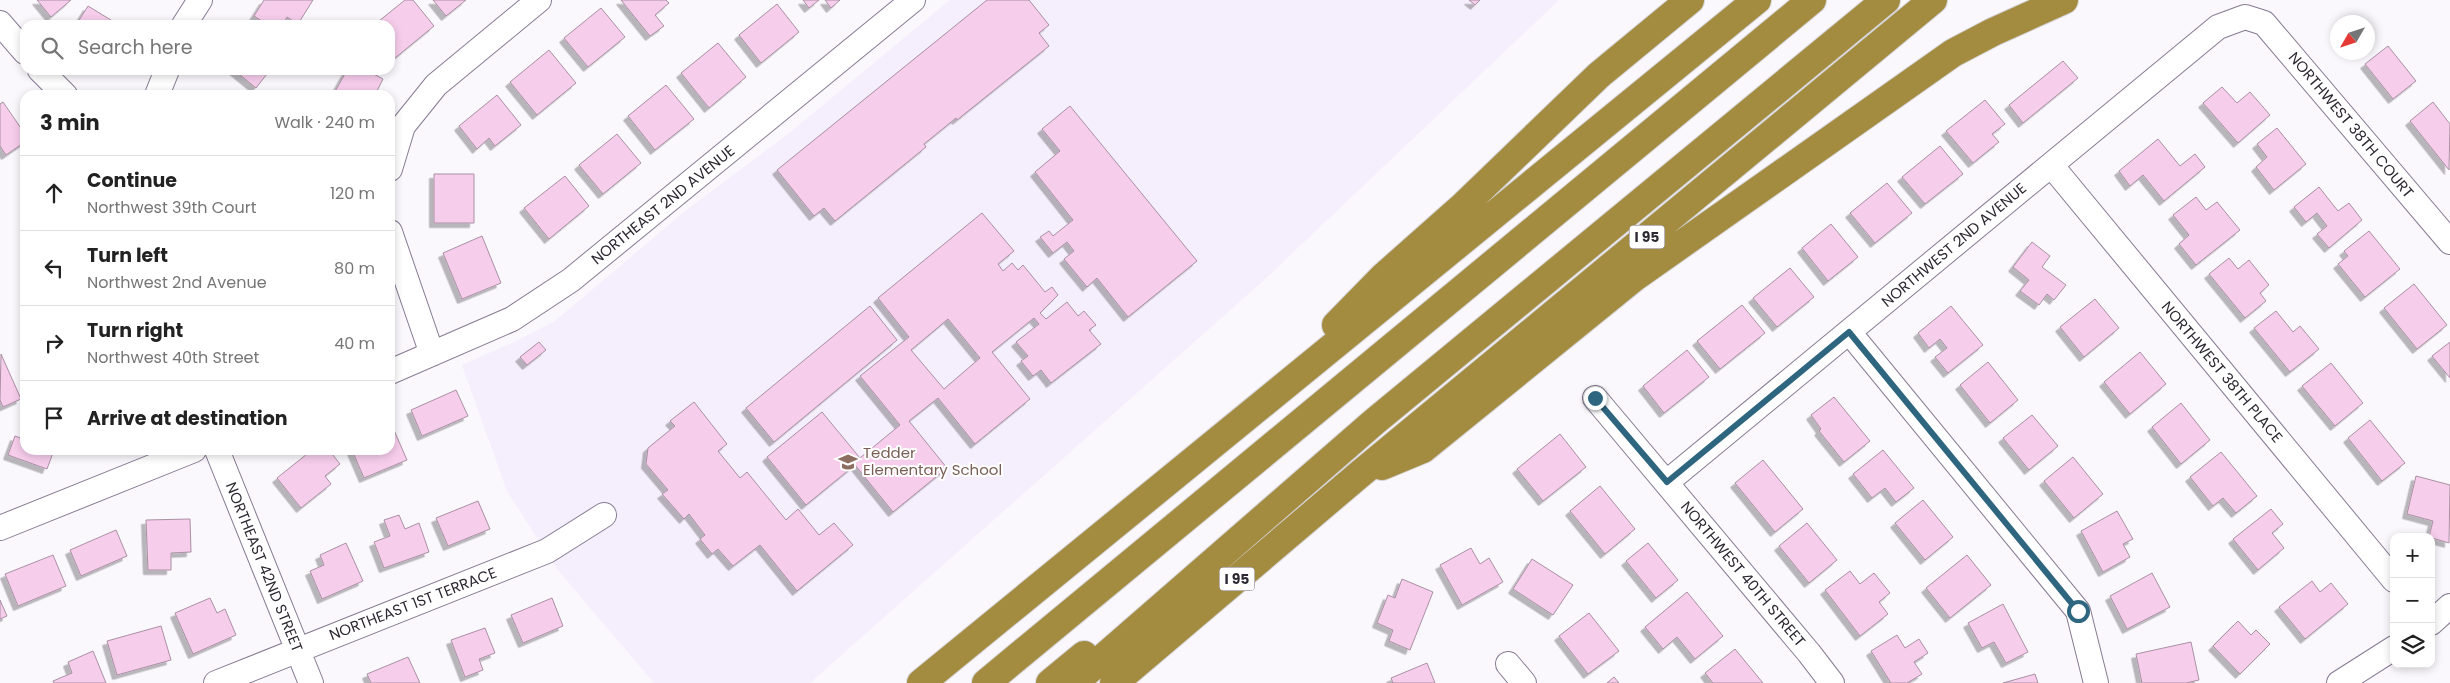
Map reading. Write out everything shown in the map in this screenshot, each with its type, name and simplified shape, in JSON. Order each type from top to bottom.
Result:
[{"type":"highway","points":[[1225,436],[1383,277],[1462,207],[1599,75],[1690,0]]},
{"type":"highway","points":[[921,683],[1757,0]]},
{"type":"highway","points":[[986,683],[1812,0]]},
{"type":"highway","points":[[1074,683],[1374,422],[1886,0]]},
{"type":"highway","name":"I 95","points":[[1114,683],[1360,474],[1933,0]]},
{"type":"highway","points":[[1360,474],[1423,449],[1634,277],[1953,53],[1993,32],[2064,0]]},
{"type":"highway","points":[[1050,683],[1296,481],[1374,422]]},
{"type":"street","points":[[187,20],[200,0]]},
{"type":"street","points":[[395,152],[403,126],[436,85],[539,0]]},
{"type":"street","name":"NORTHEAST 2ND AVENUE","points":[[395,370],[512,319],[571,280],[913,0]]},
{"type":"street","name":"NORTHWEST 2ND AVENUE","points":[[1667,482],[2218,27],[2245,17]]},
{"type":"street","name":"NORTHWEST 38TH COURT","points":[[2245,17],[2264,23],[2450,242]]},
{"type":"street","points":[[0,22],[20,46]]},
{"type":"street","points":[[45,75],[60,90]]},
{"type":"street","points":[[159,90],[165,75]]},
{"type":"street","name":"NORTHWEST 38TH PLACE","points":[[2050,165],[2392,578]]},
{"type":"street","points":[[395,247],[432,354]]},
{"type":"street","points":[[1849,332],[2078,611],[2096,683]]},
{"type":"street","name":"NORTHWEST 40TH STREET","points":[[1595,398],[1667,482],[1832,683]]},
{"type":"street","points":[[0,528],[182,455]]},
{"type":"street","name":"NORTHEAST 42ND STREET","points":[[219,455],[311,683]]},
{"type":"street","name":"NORTHEAST 1ST TERRACE","points":[[216,683],[297,649],[460,587],[547,551],[604,515]]},
{"type":"street","points":[[2435,619],[2450,606]]},
{"type":"street","points":[[2339,683],[2390,651]]},
{"type":"street","points":[[1508,664],[1524,683]]},
{"type":"shaded area","points":[[950,0],[1559,0],[1264,280],[810,683],[654,683],[557,569],[507,491],[462,365],[555,321],[689,208],[788,134]]},
{"type":"building","points":[[37,0],[71,0],[51,17]]},
{"type":"building","points":[[264,0],[313,0],[300,20],[292,20],[287,17],[286,20],[260,20],[254,16]]},
{"type":"building","points":[[405,0],[413,0],[434,26],[395,58],[395,20],[380,20]]},
{"type":"building","points":[[433,0],[466,0],[446,16]]},
{"type":"building","points":[[621,0],[666,0],[669,3],[655,15],[664,26],[650,36]]},
{"type":"building","points":[[803,0],[819,0],[809,8]]},
{"type":"building","points":[[825,0],[840,0],[831,8]]},
{"type":"building","points":[[987,0],[1029,0],[1049,25],[1039,33],[1049,46],[924,144],[926,147],[835,221],[824,208],[814,216],[777,170]]},
{"type":"building","points":[[1469,0],[1480,0],[1475,5]]},
{"type":"building","points":[[777,4],[799,32],[761,63],[739,35]]},
{"type":"building","points":[[88,6],[111,20],[79,20]]},
{"type":"building","points":[[601,8],[625,37],[588,67],[564,38]]},
{"type":"building","points":[[718,43],[746,77],[709,108],[681,73]]},
{"type":"building","points":[[2388,46],[2416,81],[2393,99],[2365,64],[2370,60],[2375,60],[2375,56]]},
{"type":"building","points":[[549,50],[576,83],[537,115],[510,82]]},
{"type":"building","points":[[2063,61],[2078,78],[2023,123],[2009,105]]},
{"type":"building","points":[[240,75],[266,75],[256,88]]},
{"type":"building","points":[[344,75],[375,75],[383,79],[378,90],[336,90]]},
{"type":"building","points":[[666,85],[694,119],[655,150],[628,116]]},
{"type":"building","points":[[2222,87],[2237,103],[2250,92],[2270,115],[2238,143],[2203,103]]},
{"type":"building","points":[[497,95],[521,125],[495,146],[489,138],[477,149],[459,126]]},
{"type":"building","points":[[1985,100],[2005,124],[1992,134],[1999,142],[1973,163],[1946,131]]},
{"type":"building","points":[[3,102],[20,127],[20,145],[6,155],[0,146],[0,104]]},
{"type":"building","points":[[2433,102],[2450,124],[2449,170],[2410,121]]},
{"type":"building","points":[[1070,106],[1197,261],[1128,317],[1097,278],[1087,287],[1064,259],[1074,251],[1067,242],[1053,253],[1040,237],[1049,231],[1053,236],[1073,220],[1035,172],[1060,151],[1042,129]]},
{"type":"building","points":[[2277,128],[2306,164],[2274,190],[2256,167],[2267,157],[2257,144]]},
{"type":"building","points":[[617,134],[641,163],[603,194],[579,165]]},
{"type":"building","points":[[2158,139],[2180,166],[2195,154],[2205,167],[2164,201],[2143,175],[2130,186],[2119,171]]},
{"type":"building","points":[[1940,146],[1963,174],[1925,204],[1902,177]]},
{"type":"building","points":[[434,174],[474,174],[474,223],[434,223]]},
{"type":"building","points":[[565,176],[589,206],[549,239],[524,208]]},
{"type":"building","points":[[1887,183],[1912,213],[1875,243],[1850,213]]},
{"type":"building","points":[[2319,187],[2338,211],[2349,203],[2362,220],[2329,248],[2317,234],[2327,226],[2317,213],[2306,222],[2294,207]]},
{"type":"building","points":[[2196,197],[2206,210],[2217,202],[2240,230],[2196,265],[2179,244],[2189,235],[2173,215]]},
{"type":"building","points":[[982,213],[1014,251],[998,264],[1003,271],[1012,263],[1018,270],[1023,265],[1045,292],[1052,287],[1058,295],[1040,313],[1046,319],[1067,302],[1078,316],[1084,311],[1096,325],[1089,330],[1101,344],[1051,383],[1041,370],[1033,376],[1021,361],[1028,356],[1016,342],[1039,324],[1034,318],[992,352],[1030,399],[975,444],[938,398],[909,421],[947,468],[893,512],[855,465],[806,505],[767,457],[822,412],[860,458],[900,425],[860,376],[909,337],[878,298]],"holes":[[[948,319],[980,358],[944,389],[911,350]]]},
{"type":"building","points":[[1831,224],[1858,257],[1828,281],[1802,248]]},
{"type":"building","points":[[2369,231],[2400,269],[2365,297],[2338,264],[2348,256],[2344,251]]},
{"type":"building","points":[[482,236],[501,283],[462,299],[443,253]]},
{"type":"building","points":[[2032,242],[2050,256],[2042,267],[2066,285],[2054,300],[2047,294],[2039,305],[2020,291],[2029,280],[2013,267]]},
{"type":"building","points":[[2229,258],[2238,269],[2249,260],[2269,285],[2260,293],[2266,301],[2245,318],[2209,274]]},
{"type":"building","points":[[1790,268],[1814,297],[1777,327],[1753,298]]},
{"type":"building","points":[[2414,284],[2447,325],[2417,349],[2384,308]]},
{"type":"building","points":[[2095,299],[2119,328],[2084,357],[2060,327]]},
{"type":"building","points":[[1742,305],[1765,333],[1720,369],[1697,341]]},
{"type":"building","points":[[870,306],[897,340],[774,442],[746,408]]},
{"type":"building","points":[[1951,306],[1983,345],[1948,373],[1935,357],[1947,348],[1940,339],[1929,348],[1918,333]]},
{"type":"building","points":[[2276,311],[2293,332],[2300,326],[2319,349],[2290,372],[2254,328]]},
{"type":"building","points":[[539,342],[546,350],[527,365],[520,357]]},
{"type":"building","points":[[2450,342],[2450,378],[2432,356]]},
{"type":"building","points":[[1687,350],[1709,377],[1664,413],[1643,386]]},
{"type":"building","points":[[2140,352],[2166,384],[2130,414],[2104,382]]},
{"type":"building","points":[[1,354],[20,399],[3,407],[0,400]]},
{"type":"building","points":[[1988,362],[2018,400],[1990,423],[1960,385]]},
{"type":"building","points":[[2331,363],[2363,403],[2335,426],[2302,386]]},
{"type":"building","points":[[456,390],[468,416],[422,436],[411,410]]},
{"type":"building","points":[[1834,397],[1870,441],[1844,462],[1819,431],[1821,429],[1811,415]]},
{"type":"building","points":[[694,402],[727,444],[718,451],[740,478],[747,472],[786,520],[798,509],[819,535],[834,523],[853,545],[797,591],[760,545],[733,566],[718,549],[712,554],[700,539],[705,535],[689,514],[684,519],[662,494],[668,490],[646,464],[648,448],[675,426],[670,421]]},
{"type":"building","points":[[2181,403],[2210,440],[2181,464],[2152,427]]},
{"type":"building","points":[[2032,415],[2058,446],[2029,470],[2003,438]]},
{"type":"building","points":[[2370,420],[2405,463],[2382,481],[2348,438]]},
{"type":"building","points":[[395,432],[407,460],[364,478],[354,455],[395,455]]},
{"type":"building","points":[[1560,434],[1586,467],[1543,501],[1517,469]]},
{"type":"building","points":[[15,436],[20,438],[20,455],[52,455],[47,469],[8,455]]},
{"type":"building","points":[[1883,450],[1914,488],[1896,502],[1885,488],[1872,498],[1853,474]]},
{"type":"building","points":[[2221,452],[2257,496],[2236,513],[2223,498],[2213,506],[2190,477]]},
{"type":"building","points":[[306,455],[333,455],[340,464],[325,476],[331,484],[301,508],[277,478]]},
{"type":"building","points":[[2073,457],[2103,494],[2074,518],[2044,481]]},
{"type":"building","points":[[1763,460],[1803,509],[1775,532],[1735,483]]},
{"type":"building","points":[[2416,476],[2450,485],[2449,543],[2435,539],[2435,533],[2430,533],[2433,521],[2407,514]]},
{"type":"building","points":[[1600,486],[1635,529],[1605,554],[1570,511]]},
{"type":"building","points":[[1923,500],[1953,537],[1925,560],[1895,523]]},
{"type":"building","points":[[478,501],[490,529],[448,546],[436,518]]},
{"type":"building","points":[[2271,509],[2283,524],[2272,533],[2284,548],[2258,570],[2233,539]]},
{"type":"building","points":[[2117,511],[2133,539],[2123,544],[2130,557],[2103,572],[2081,531]]},
{"type":"building","points":[[399,515],[405,529],[419,523],[429,552],[384,568],[374,542],[390,536],[384,520]]},
{"type":"building","points":[[190,519],[191,552],[171,553],[171,570],[148,570],[146,520]]},
{"type":"building","points":[[1807,523],[1837,560],[1809,583],[1779,546]]},
{"type":"building","points":[[116,530],[127,556],[81,576],[70,550]]},
{"type":"building","points":[[346,543],[363,581],[322,599],[310,571],[324,565],[320,555]]},
{"type":"building","points":[[1648,543],[1678,580],[1656,598],[1626,561]]},
{"type":"building","points":[[1471,548],[1480,564],[1489,558],[1503,582],[1462,605],[1440,565]]},
{"type":"building","points":[[53,555],[66,586],[18,606],[5,574]]},
{"type":"building","points":[[1967,555],[1991,585],[1950,618],[1926,588]]},
{"type":"building","points":[[1532,559],[1573,585],[1553,615],[1513,589]]},
{"type":"building","points":[[1850,571],[1860,584],[1874,573],[1890,593],[1879,602],[1888,614],[1860,636],[1825,590]]},
{"type":"building","points":[[2152,573],[2170,607],[2127,629],[2110,596]]},
{"type":"building","points":[[1402,579],[1433,592],[1410,650],[1389,641],[1393,630],[1377,623],[1388,595],[1395,598]]},
{"type":"building","points":[[2312,581],[2320,592],[2331,583],[2348,604],[2305,639],[2279,607]]},
{"type":"building","points":[[1687,592],[1723,636],[1695,659],[1677,637],[1663,649],[1645,627]]},
{"type":"building","points":[[210,598],[217,613],[225,609],[236,635],[193,654],[175,613]]},
{"type":"building","points":[[552,598],[563,626],[523,643],[511,615]]},
{"type":"building","points":[[0,600],[7,616],[0,619]]},
{"type":"building","points":[[2003,604],[2028,652],[2006,663],[1994,642],[1982,648],[1968,623]]},
{"type":"building","points":[[1589,613],[1619,651],[1588,674],[1559,636]]},
{"type":"building","points":[[2238,621],[2251,635],[2256,630],[2270,644],[2240,674],[2213,646]]},
{"type":"building","points":[[161,626],[171,660],[117,675],[107,641]]},
{"type":"building","points":[[485,628],[495,653],[479,659],[483,670],[465,677],[451,640]]},
{"type":"building","points":[[1897,635],[1905,648],[1919,639],[1928,653],[1914,662],[1922,674],[1907,683],[1891,683],[1871,651]]},
{"type":"building","points":[[2191,642],[2199,680],[2186,683],[2142,683],[2136,654]]},
{"type":"building","points":[[1735,649],[1763,683],[1713,683],[1705,673]]},
{"type":"building","points":[[93,651],[106,683],[54,683],[53,681],[72,673],[68,662]]},
{"type":"building","points":[[408,657],[420,683],[371,683],[367,674]]},
{"type":"building","points":[[1427,663],[1435,683],[1393,683],[1391,678]]},
{"type":"building","points":[[2035,674],[2038,683],[2003,683]]},
{"type":"building","points":[[1614,677],[1619,683],[1607,683]]},
{"type":"place","name":"Tedder Elementary School","points":[[848,462]]},
{"type":"route","points":[[1595,398],[1667,482],[1849,332],[2078,611]]}]
